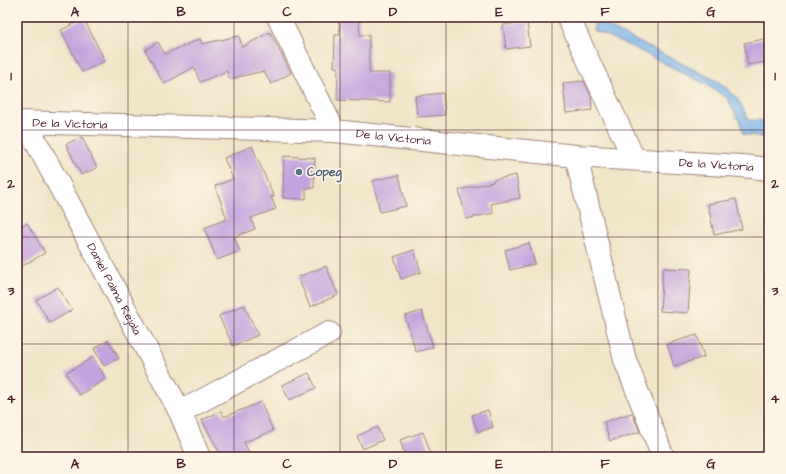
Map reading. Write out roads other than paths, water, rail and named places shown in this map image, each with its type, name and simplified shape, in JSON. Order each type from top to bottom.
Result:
[{"type":"street","points":[[278,17],[334,131]]},
{"type":"street","points":[[568,17],[634,159]]},
{"type":"street","name":"De la Victoria","points":[[21,123],[334,131],[576,156],[769,169]]},
{"type":"street","name":"Daniel Palma Rejala","points":[[21,123],[180,412],[199,457]]},
{"type":"street","points":[[576,156],[625,360],[663,457]]},
{"type":"street","points":[[180,412],[329,333]]},
{"type":"water","points":[[595,20],[719,82],[737,99],[748,120],[764,120],[769,122],[769,138],[743,134],[741,125],[727,98],[705,84],[634,48],[593,30]]},
{"type":"place","name":"Copeg","points":[[299,172]]}]
